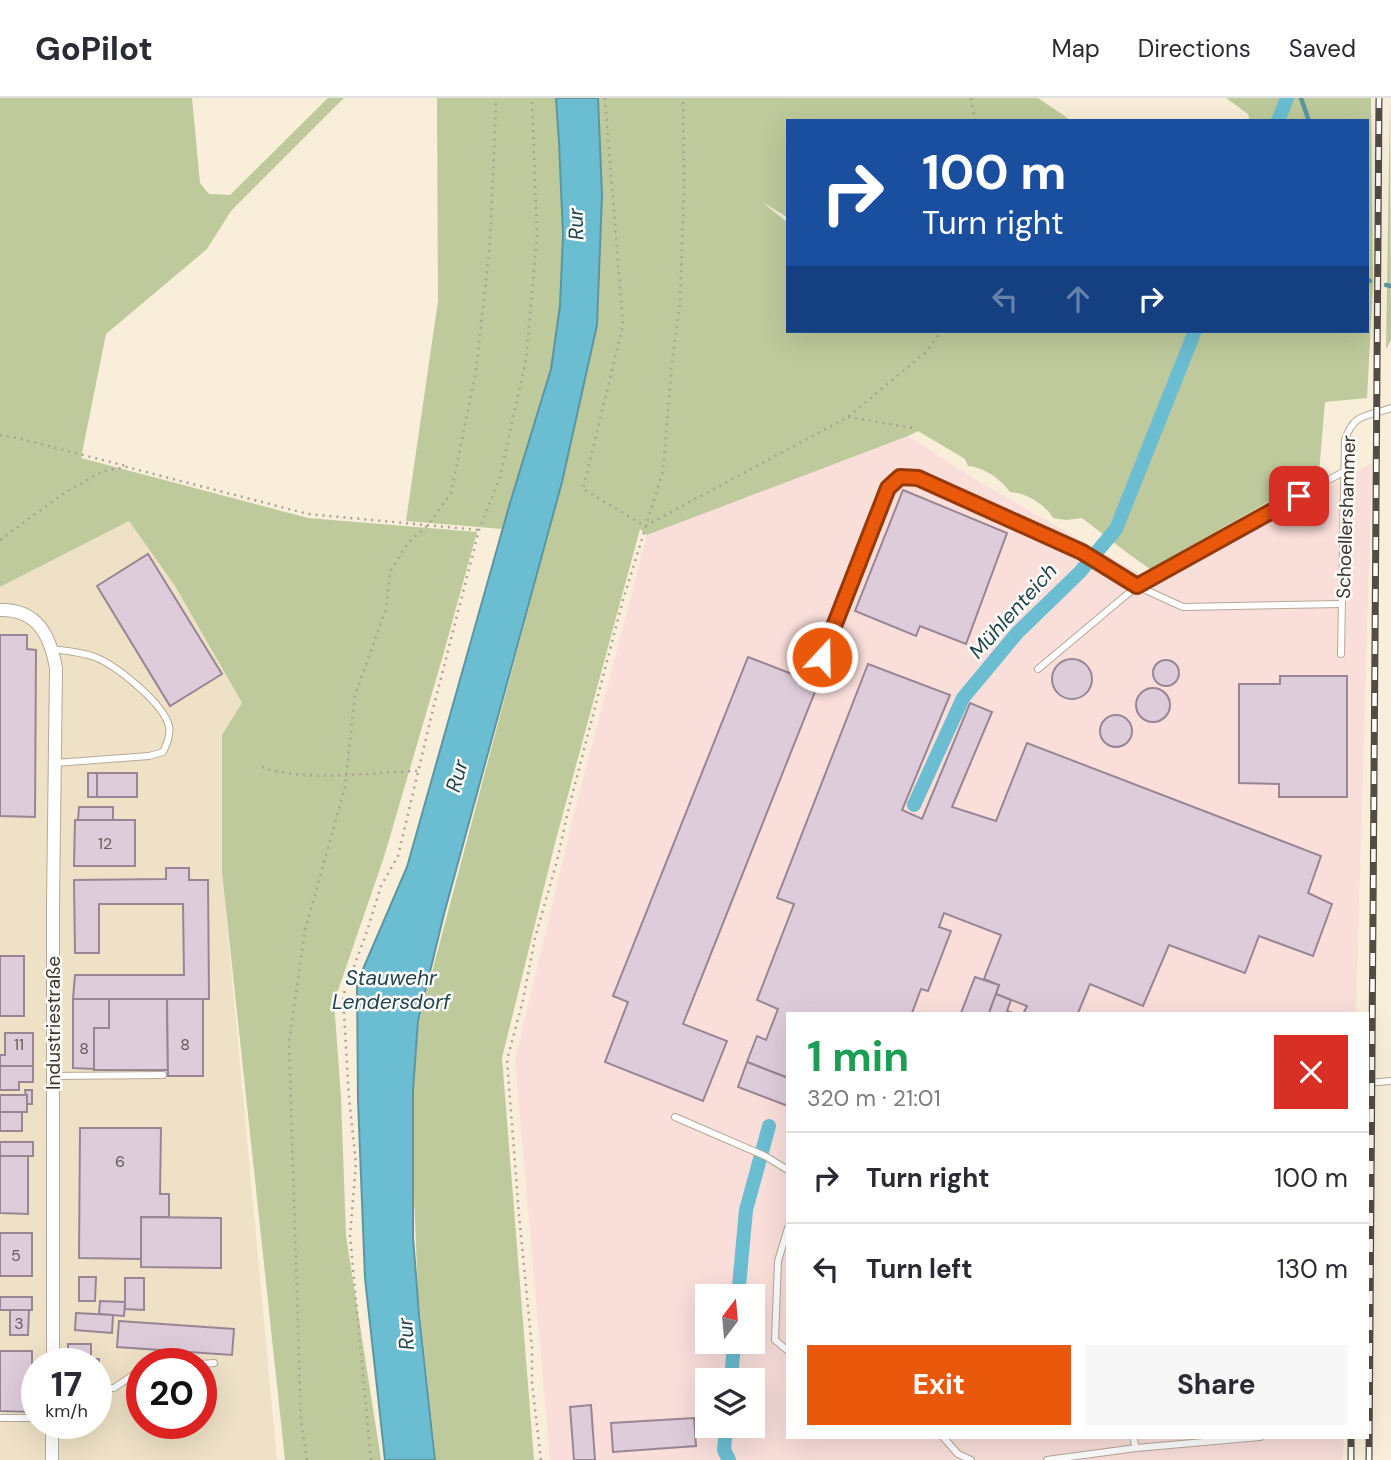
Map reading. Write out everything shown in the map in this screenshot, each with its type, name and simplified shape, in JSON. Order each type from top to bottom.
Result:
[{"type":"street","name":"Industriestraße","points":[[0,610],[10,610],[32,617],[44,632],[56,668],[57,682],[52,1348]]},
{"type":"street","points":[[52,1439],[52,1460]]},
{"type":"lane","name":"Schoellershammer","points":[[1341,654],[1345,440],[1350,425],[1362,417],[1391,408]]},
{"type":"lane","points":[[1038,669],[1137,586],[1345,471]]},
{"type":"lane","points":[[822,657],[888,488],[900,477],[918,478],[1082,552],[1137,586],[1183,607],[1342,604]]},
{"type":"lane","points":[[51,649],[96,658],[119,671],[158,707],[169,727],[168,743],[163,751],[149,756],[55,763]]},
{"type":"lane","points":[[53,1076],[163,1075]]},
{"type":"lane","points":[[1369,1083],[1391,1081]]},
{"type":"lane","points":[[675,1117],[765,1156],[786,1169]]},
{"type":"lane","points":[[786,1235],[778,1261],[775,1340],[786,1349]]},
{"type":"lane","points":[[0,1418],[21,1418]]},
{"type":"lane","points":[[945,1439],[958,1454],[971,1460]]},
{"type":"lane","points":[[1134,1439],[1136,1448]]},
{"type":"lane","points":[[1047,1460],[1136,1448],[1237,1439]]},
{"type":"path","points":[[307,1460],[301,1421],[289,1042],[305,930],[345,787],[355,695],[386,609],[390,572],[407,544],[428,525],[452,493],[477,371],[491,243],[495,98]]},
{"type":"path","points":[[371,1460],[349,1236],[356,1163],[343,996],[381,886],[398,856],[479,530],[500,477],[526,359],[537,237],[532,98]]},
{"type":"path","points":[[605,98],[623,325],[583,489],[645,526]]},
{"type":"path","points":[[541,1460],[532,1383],[507,1060],[523,1000],[535,938],[623,600],[663,471],[680,303],[684,190],[682,98]]},
{"type":"path","points":[[971,98],[975,119]]},
{"type":"path","points":[[645,526],[848,417],[926,352],[940,333]]},
{"type":"path","points":[[848,417],[913,428]]},
{"type":"path","points":[[0,435],[308,514],[479,530]]},
{"type":"path","points":[[0,540],[63,494],[103,471],[127,467]]},
{"type":"path","points":[[262,768],[311,776],[418,771]]},
{"type":"shaded area","points":[[908,436],[981,483],[1158,584],[1372,463],[1356,1012],[786,1012],[786,1439],[1344,1439],[1343,1460],[550,1460],[515,1059],[574,814],[647,535]]},
{"type":"shaded area","points":[[129,521],[175,586],[242,704],[222,735],[222,872],[277,1460],[0,1460],[0,587]]},
{"type":"green space","points":[[0,98],[192,98],[200,183],[209,194],[230,195],[328,98],[344,98],[231,211],[207,249],[106,334],[81,458],[308,518],[477,532],[384,857],[334,1002],[341,1097],[346,1236],[381,1460],[285,1460],[222,872],[222,735],[242,703],[175,586],[129,521],[0,587]]},
{"type":"green space","points":[[437,98],[556,98],[563,235],[560,306],[551,369],[503,529],[406,521],[438,301]]},
{"type":"green space","points":[[598,98],[1038,98],[1069,119],[786,119],[786,216],[762,202],[786,221],[786,333],[1369,333],[1369,119],[1249,119],[1248,114],[1226,98],[1371,98],[1373,284],[1367,398],[1325,402],[1319,473],[1150,569],[1082,518],[1053,518],[1034,500],[1010,492],[991,474],[968,466],[965,459],[918,431],[647,535],[640,529],[555,843],[502,1058],[534,1460],[436,1460],[418,1293],[414,1197],[413,1085],[419,1021],[562,482],[597,325],[602,195]]},
{"type":"green space","points":[[1390,98],[1391,340],[1386,349]]},
{"type":"water","name":"Stauwehr Lendersdorf","points":[[556,98],[598,98],[602,195],[597,325],[562,482],[444,914],[418,1021],[413,1090],[413,1237],[435,1460],[385,1460],[365,1278],[358,1100],[357,983],[407,867],[510,503],[551,369],[560,306],[563,235]]},
{"type":"building","points":[[903,490],[1007,533],[966,644],[920,626],[916,636],[855,611]]},
{"type":"building","points":[[148,554],[222,674],[170,706],[97,586]]},
{"type":"building","points":[[0,635],[27,635],[27,649],[36,650],[35,817],[0,816]]},
{"type":"building","points":[[748,657],[818,684],[683,1024],[727,1041],[703,1101],[605,1062],[628,1002],[613,996]]},
{"type":"building","points":[[1072,659],[1080,660],[1086,665],[1091,671],[1091,687],[1086,693],[1080,698],[1072,699],[1064,698],[1058,693],[1053,687],[1052,679],[1053,671],[1058,665],[1064,660]]},
{"type":"building","points":[[1166,660],[1175,664],[1179,673],[1175,682],[1166,686],[1157,682],[1153,673],[1157,664]]},
{"type":"building","points":[[868,664],[950,695],[902,810],[922,819],[970,703],[992,712],[952,807],[996,821],[1027,743],[1321,856],[1308,893],[1332,904],[1313,956],[1259,936],[1245,973],[1169,945],[1143,1006],[1090,984],[1078,1012],[1024,1012],[1027,1006],[996,994],[999,985],[984,979],[1001,935],[944,913],[939,927],[951,931],[928,991],[921,989],[912,1012],[786,1012],[786,1077],[747,1062],[757,1036],[766,1040],[778,1009],[757,1000],[794,904],[777,898]]},
{"type":"building","points":[[1280,676],[1347,676],[1347,797],[1279,797],[1279,784],[1239,783],[1239,684],[1280,684]]},
{"type":"building","points":[[1153,688],[1165,693],[1170,705],[1165,717],[1153,722],[1141,717],[1136,705],[1141,693]]},
{"type":"building","points":[[1116,715],[1127,720],[1132,731],[1127,742],[1116,747],[1105,742],[1100,731],[1105,720]]},
{"type":"building","points":[[88,773],[97,773],[97,797],[88,797]]},
{"type":"building","points":[[97,773],[137,773],[137,797],[97,797]]},
{"type":"building","points":[[79,807],[113,807],[113,820],[78,820]]},
{"type":"building","points":[[75,820],[135,820],[135,866],[74,866]]},
{"type":"building","points":[[166,868],[189,868],[189,880],[208,880],[209,999],[73,999],[75,975],[184,975],[183,904],[99,904],[99,953],[75,953],[74,880],[166,879]]},
{"type":"building","points":[[0,956],[24,956],[24,1016],[0,1016]]},
{"type":"building","points":[[975,977],[999,985],[989,1012],[961,1012]]},
{"type":"building","points":[[996,994],[1011,1000],[1007,1011],[1010,1012],[989,1012]]},
{"type":"building","points":[[73,999],[109,999],[109,1028],[94,1028],[94,1069],[73,1068]]},
{"type":"building","points":[[109,999],[167,999],[168,1070],[94,1070],[94,1028],[109,1028]]},
{"type":"building","points":[[167,999],[203,999],[203,1076],[168,1076]]},
{"type":"building","points":[[5,1033],[33,1033],[33,1066],[0,1066],[0,1055],[5,1055]]},
{"type":"building","points":[[747,1062],[786,1077],[786,1105],[738,1087]]},
{"type":"building","points":[[0,1066],[33,1066],[33,1082],[19,1082],[19,1090],[0,1090]]},
{"type":"building","points":[[25,1090],[32,1090],[32,1104],[27,1104]]},
{"type":"building","points":[[0,1095],[27,1095],[27,1112],[0,1112]]},
{"type":"building","points":[[0,1112],[22,1112],[22,1131],[0,1131]]},
{"type":"building","points":[[80,1128],[161,1128],[160,1194],[169,1194],[169,1217],[141,1217],[141,1259],[79,1258]]},
{"type":"building","points":[[0,1142],[33,1142],[33,1156],[0,1156]]},
{"type":"building","points":[[0,1156],[28,1156],[28,1214],[0,1213]]},
{"type":"building","points":[[141,1217],[221,1218],[221,1268],[141,1267]]},
{"type":"building","points":[[0,1233],[32,1233],[32,1276],[0,1276]]},
{"type":"building","points":[[79,1277],[96,1277],[95,1301],[79,1301]]},
{"type":"building","points":[[125,1278],[144,1278],[144,1310],[125,1309]]},
{"type":"building","points":[[0,1297],[32,1297],[32,1310],[0,1310]]},
{"type":"building","points":[[100,1301],[125,1302],[124,1316],[99,1314]]},
{"type":"building","points":[[10,1310],[29,1310],[28,1335],[10,1335]]},
{"type":"building","points":[[76,1313],[113,1315],[112,1333],[75,1330]]},
{"type":"building","points":[[119,1321],[234,1329],[232,1355],[217,1354],[217,1348],[117,1347]]},
{"type":"building","points":[[68,1344],[91,1344],[91,1348],[68,1348]]},
{"type":"building","points":[[0,1351],[21,1351],[21,1412],[0,1411]]},
{"type":"building","points":[[591,1405],[595,1460],[574,1460],[570,1407]]},
{"type":"building","points":[[694,1418],[696,1446],[613,1452],[611,1423]]},
{"type":"waterway","name":"Mühlenteich","points":[[1279,119],[1287,98]]},
{"type":"waterway","points":[[1301,98],[1308,119]]},
{"type":"waterway","points":[[1386,285],[1391,286]]},
{"type":"waterway","name":"Mühlenteich","points":[[914,805],[963,698],[1017,633],[1080,572],[1116,529],[1194,333]]},
{"type":"waterway","name":"Mühlenteich","points":[[739,1284],[746,1210],[769,1126]]},
{"type":"waterway","name":"Mühlenteich","points":[[732,1368],[733,1354]]},
{"type":"waterway","name":"Mühlenteich","points":[[725,1438],[724,1450],[729,1460]]},
{"type":"railway","points":[[1369,1460],[1379,98]]},
{"type":"railway","points":[[1351,1439],[1351,1460]]},
{"type":"route","points":[[822,657],[888,488],[900,477],[918,478],[1082,552],[1137,586],[1299,496]]},
{"type":"water label","name":"Rur","points":[[576,224]]},
{"type":"water label","name":"Rur","points":[[457,776]]},
{"type":"water label","name":"Rur","points":[[406,1334]]}]
